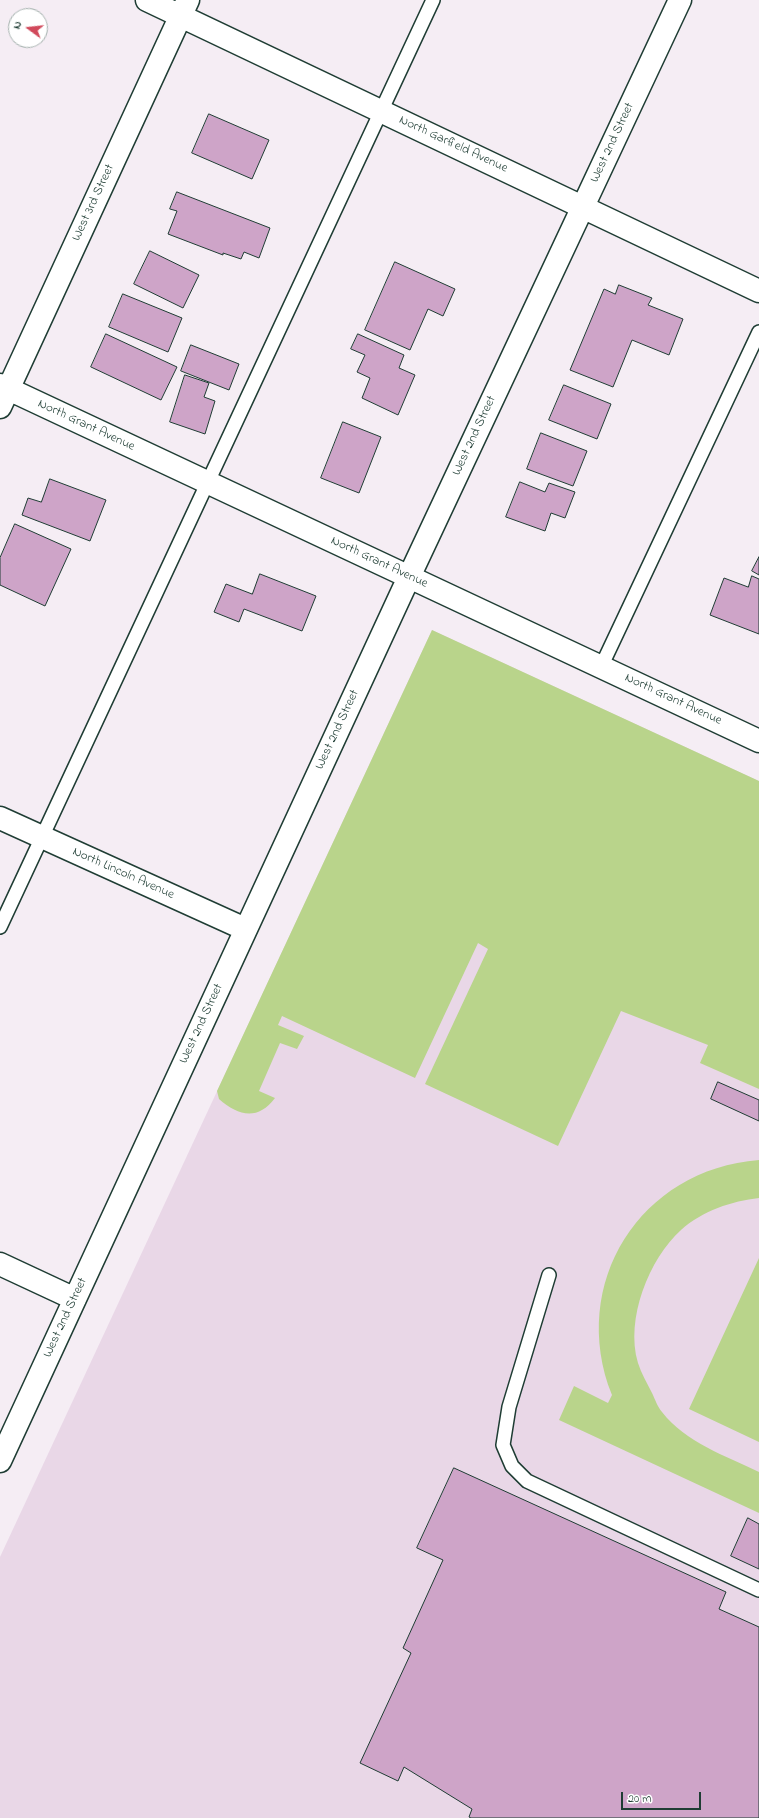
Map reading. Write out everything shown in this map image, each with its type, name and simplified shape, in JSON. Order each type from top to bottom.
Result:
[{"type":"street","name":"North Garfield Avenue","points":[[147,0],[184,8],[381,111],[759,291]]},
{"type":"street","name":"West 2nd Street","points":[[0,1461],[245,929],[680,0]]},
{"type":"street","name":"West 3rd Street","points":[[3,394],[184,8]]},
{"type":"street","name":"North Grant Avenue","points":[[3,394],[207,482],[759,741]]},
{"type":"street","name":"North Lincoln Avenue","points":[[0,818],[245,929]]},
{"type":"street","points":[[0,1264],[75,1299]]},
{"type":"lane","points":[[0,927],[433,0]]},
{"type":"lane","points":[[601,666],[759,332]]},
{"type":"lane","points":[[549,1275],[509,1407],[503,1445],[512,1466],[528,1481],[759,1590]]},
{"type":"shaded area","points":[[432,630],[759,781],[759,1818],[0,1818],[0,1557]]},
{"type":"green space","points":[[432,630],[759,781],[759,1089],[700,1063],[708,1045],[621,1011],[558,1146],[425,1084],[488,949],[478,943],[415,1078],[282,1016],[278,1025],[304,1036],[297,1049],[280,1043],[259,1091],[275,1098],[262,1110],[248,1114],[233,1109],[219,1099],[217,1091]]},
{"type":"green space","points":[[759,1160],[759,1198],[728,1204],[698,1217],[689,1223],[669,1242],[659,1257],[650,1273],[637,1309],[635,1346],[638,1363],[642,1374],[657,1405],[671,1423],[694,1440],[759,1472],[759,1513],[559,1420],[574,1386],[608,1403],[612,1395],[601,1353],[600,1313],[608,1274],[624,1239],[649,1209],[680,1185],[717,1168]]},
{"type":"green space","points":[[759,1258],[759,1442],[689,1409]]},
{"type":"building","points":[[209,114],[269,140],[252,179],[192,153]]},
{"type":"building","points":[[177,192],[270,228],[259,258],[244,252],[241,259],[223,253],[223,255],[168,234],[177,211],[170,209]]},
{"type":"building","points":[[150,251],[199,275],[183,308],[134,284]]},
{"type":"building","points":[[395,262],[455,289],[443,316],[428,309],[410,350],[365,330]]},
{"type":"building","points":[[619,285],[652,298],[648,305],[683,319],[669,355],[632,340],[613,387],[570,370],[604,289],[615,294]]},
{"type":"building","points":[[123,294],[182,318],[168,352],[109,327]]},
{"type":"building","points":[[106,334],[177,367],[161,400],[91,367]]},
{"type":"building","points":[[358,334],[404,355],[399,368],[415,375],[398,415],[362,398],[370,378],[357,372],[365,355],[351,349]]},
{"type":"building","points":[[191,345],[239,364],[229,390],[181,371]]},
{"type":"building","points":[[185,375],[209,383],[204,397],[215,401],[205,434],[170,422]]},
{"type":"building","points":[[564,385],[611,404],[597,439],[549,420]]},
{"type":"building","points":[[343,422],[381,437],[359,493],[321,478]]},
{"type":"building","points":[[541,433],[587,451],[573,486],[527,469]]},
{"type":"building","points":[[50,479],[106,500],[90,541],[22,515],[28,498],[41,502]]},
{"type":"building","points":[[520,482],[545,492],[549,483],[575,492],[565,518],[551,513],[545,531],[506,517]]},
{"type":"building","points":[[15,524],[71,549],[45,606],[0,585],[0,558]]},
{"type":"building","points":[[759,557],[759,575],[752,571]]},
{"type":"building","points":[[260,574],[316,596],[302,631],[244,609],[239,622],[214,612],[226,584],[252,594]]},
{"type":"building","points":[[752,576],[759,579],[759,634],[710,615],[724,578],[748,587]]},
{"type":"building","points":[[718,1082],[759,1100],[759,1121],[711,1099]]},
{"type":"building","points":[[454,1468],[726,1592],[719,1609],[759,1627],[759,1818],[471,1818],[469,1817],[472,1809],[404,1767],[398,1781],[360,1763],[411,1653],[403,1648],[443,1560],[417,1548]]},
{"type":"building","points":[[748,1518],[759,1524],[759,1569],[731,1556]]}]
